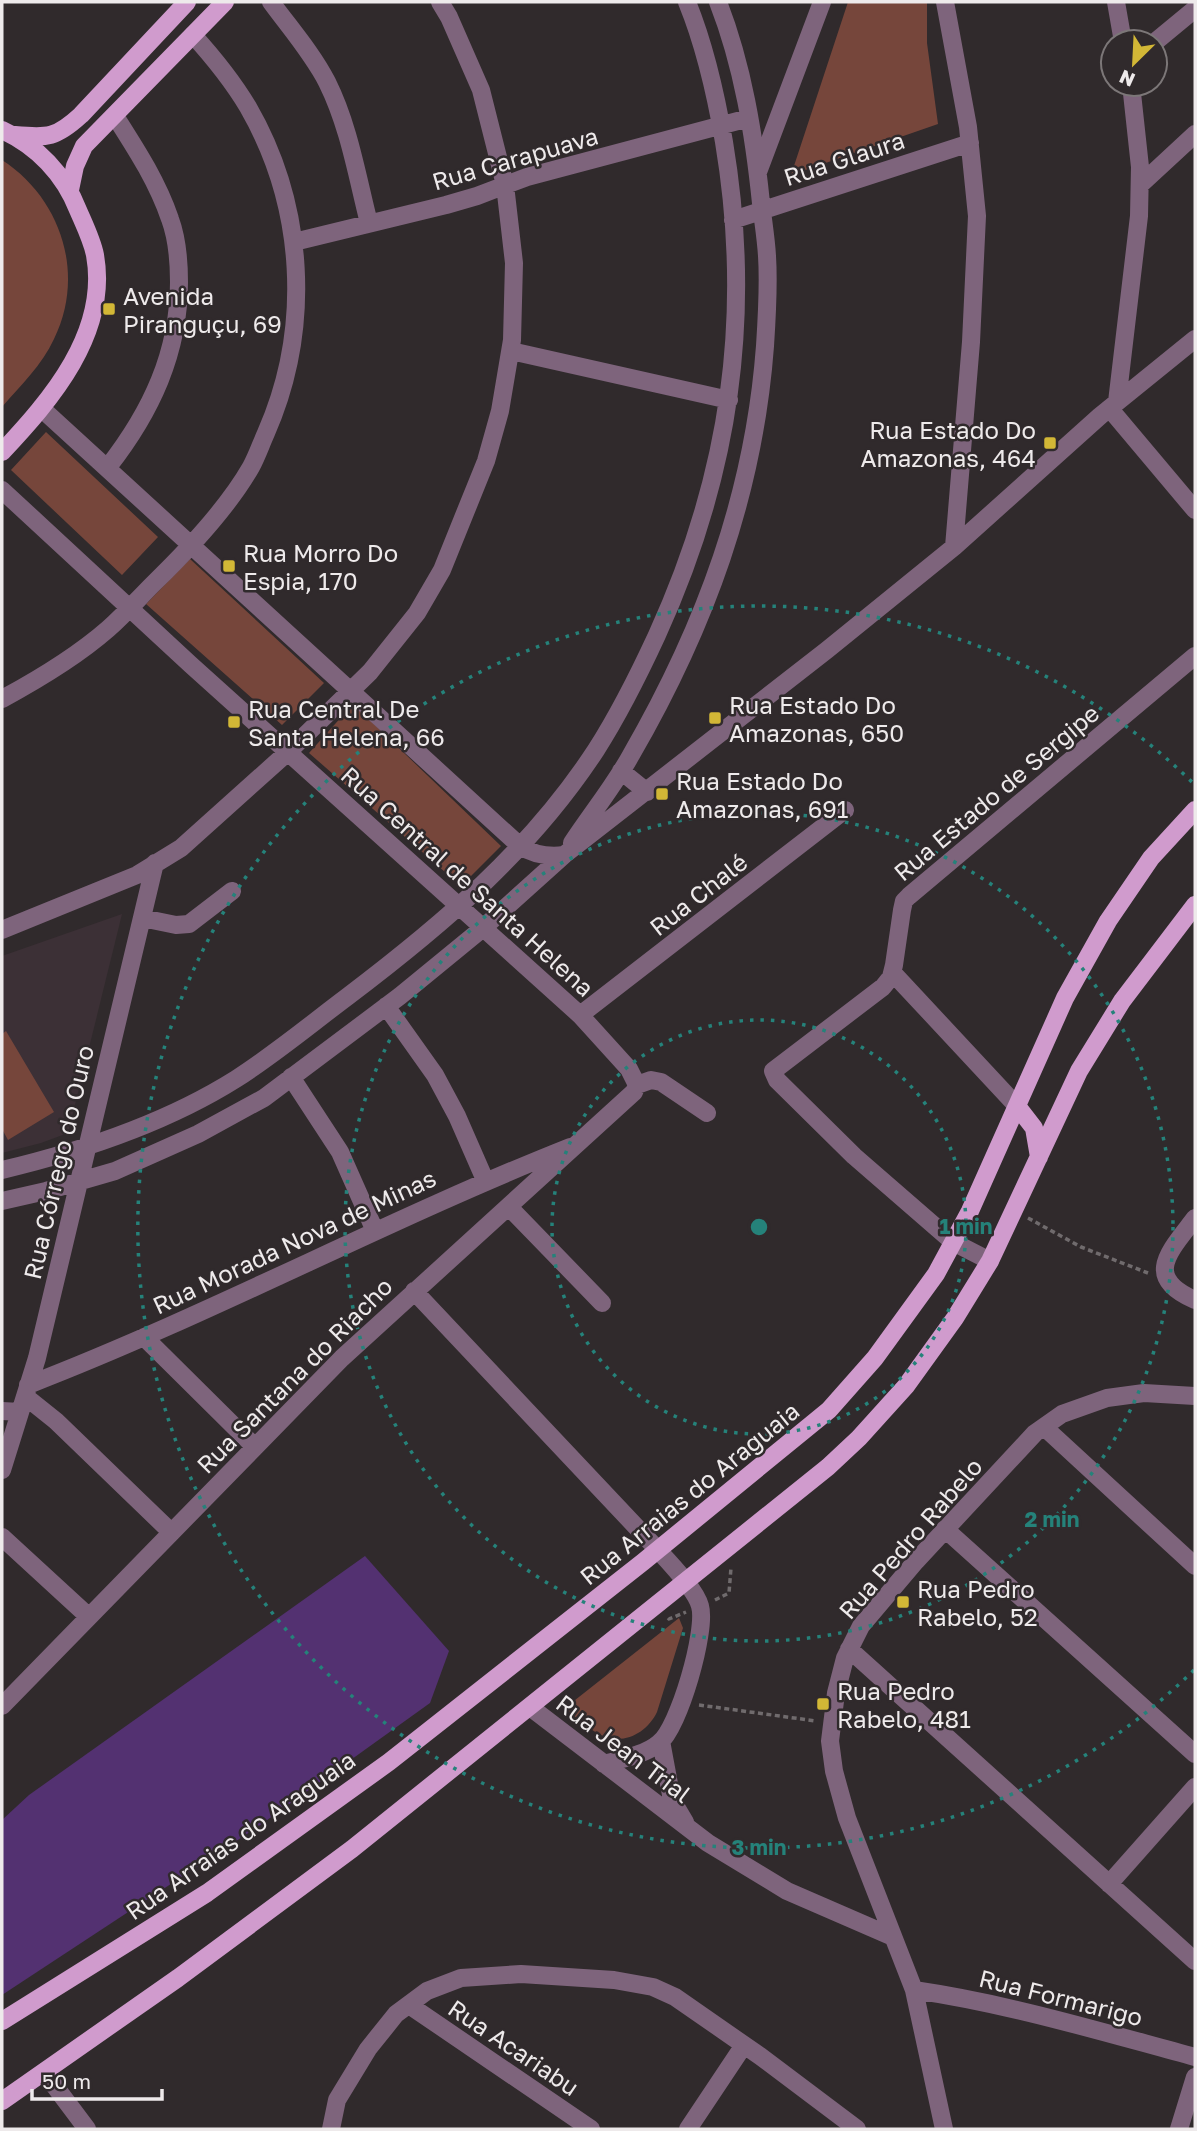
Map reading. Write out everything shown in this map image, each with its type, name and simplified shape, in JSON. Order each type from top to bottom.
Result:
[{"type":"main road","points":[[70,190],[75,166],[84,146],[225,2]]},
{"type":"main road","points":[[7,133],[41,138],[63,131],[81,116],[178,4]]},
{"type":"main road","points":[[2,452],[61,384],[85,339],[95,296],[95,256],[70,190],[36,152],[7,133]]},
{"type":"main road","name":"Rua Arraias do Araguaia","points":[[2,2021],[207,1893],[389,1762],[658,1550],[829,1410],[875,1358],[936,1275],[970,1211],[1065,998],[1108,921],[1151,858],[1195,810]]},
{"type":"main road","points":[[2,2102],[352,1849],[828,1467],[859,1438],[914,1376],[955,1318],[990,1261],[1079,1071],[1122,1001],[1195,905]]},
{"type":"main road","points":[[1017,1106],[1034,1128],[1040,1157]]},
{"type":"street","points":[[271,2],[310,52],[327,83],[344,126],[369,223]]},
{"type":"street","points":[[2,930],[137,875],[181,848],[288,752],[370,672],[417,613],[442,570],[486,461],[500,411],[511,351],[514,263],[505,185],[481,90],[440,2]]},
{"type":"street","points":[[2,1170],[86,1146],[164,1115],[237,1078],[386,967],[460,907],[520,846],[596,750],[648,654],[677,589],[708,500],[729,400],[735,346],[737,284],[733,220],[721,126],[712,83],[687,2]]},
{"type":"street","points":[[565,855],[621,771],[664,695],[688,645],[715,577],[742,495],[755,437],[765,346],[767,257],[749,118],[732,38],[718,2]]},
{"type":"street","points":[[758,172],[822,2]]},
{"type":"street","points":[[946,2],[970,143],[977,216],[971,342],[954,547]]},
{"type":"street","points":[[1116,2],[1121,28]]},
{"type":"street","points":[[1169,30],[1195,9]]},
{"type":"street","points":[[2,699],[35,682],[108,629],[192,544],[251,467],[275,413],[289,368],[294,338],[297,276],[295,242],[272,158],[247,106],[193,35]]},
{"type":"street","points":[[1133,98],[1140,185],[1135,262],[1113,406],[1195,510]]},
{"type":"street","points":[[108,467],[138,425],[162,380],[174,338],[179,301],[179,268],[171,221],[155,181],[115,116]]},
{"type":"street","name":"Rua Carapuava","points":[[295,242],[456,202],[527,177],[749,118]]},
{"type":"street","points":[[1140,185],[1195,134]]},
{"type":"street","name":"Rua Glaura","points":[[733,220],[970,143]]},
{"type":"street","points":[[2,1201],[115,1171],[198,1134],[264,1098],[386,1006],[483,928],[565,855],[954,547],[1113,406],[1195,339]]},
{"type":"street","points":[[511,351],[729,400]]},
{"type":"street","points":[[41,408],[520,846],[530,852],[565,855]]},
{"type":"street","name":"Rua Central de Santa Helena","points":[[2,490],[580,1015],[629,1069],[635,1089]]},
{"type":"street","name":"Rua Estado de Sergipe","points":[[892,972],[904,901],[1195,656]]},
{"type":"street","points":[[621,771],[647,792]]},
{"type":"street","name":"Rua Chalé","points":[[580,1015],[845,810]]},
{"type":"street","name":"Rua Córrego do Ouro","points":[[2,1470],[37,1358],[155,863]]},
{"type":"street","points":[[142,918],[176,925],[189,924],[232,891]]},
{"type":"street","points":[[990,1261],[953,1242],[854,1156],[773,1073],[782,1062],[883,987],[892,972],[1017,1106]]},
{"type":"street","points":[[386,1006],[435,1075],[485,1180]]},
{"type":"street","points":[[291,1077],[340,1152],[375,1231]]},
{"type":"street","points":[[635,1089],[651,1080],[661,1082],[707,1113]]},
{"type":"street","name":"Rua Santana do Riacho","points":[[2,1705],[342,1358],[580,1143],[635,1089]]},
{"type":"street","name":"Rua Morada Nova de Minas","points":[[2,1411],[144,1337],[485,1180],[580,1143]]},
{"type":"street","points":[[509,1207],[602,1303]]},
{"type":"street","points":[[1195,1219],[1171,1250],[1165,1265],[1166,1280],[1176,1292],[1195,1300]]},
{"type":"street","points":[[414,1291],[658,1550],[685,1581],[701,1606],[701,1638],[681,1703],[669,1731],[662,1741],[635,1755],[604,1764]]},
{"type":"street","points":[[144,1337],[254,1446]]},
{"type":"street","name":"Rua Pedro Rabelo","points":[[944,2129],[914,1990],[847,1818],[834,1771],[830,1741],[832,1723],[836,1693],[849,1649],[861,1626],[945,1529],[1035,1433],[1062,1414],[1107,1398],[1144,1393],[1195,1396]]},
{"type":"street","points":[[25,1398],[56,1421],[171,1532]]},
{"type":"street","points":[[1044,1427],[1195,1566]]},
{"type":"street","points":[[945,1529],[1195,1754]]},
{"type":"street","points":[[2,1537],[88,1616]]},
{"type":"street","points":[[849,1649],[1195,1961]]},
{"type":"street","name":"Rua Jean Trial","points":[[530,1707],[689,1828],[787,1891],[893,1937]]},
{"type":"street","points":[[662,1741],[672,1800],[689,1828]]},
{"type":"street","points":[[1109,1884],[1195,1787]]},
{"type":"street","points":[[331,2129],[337,2100],[368,2049],[396,2014],[427,1991],[461,1978],[522,1974],[614,1980],[653,1987],[675,1997],[857,2129]]},
{"type":"street","name":"Rua Formarigo","points":[[914,1990],[962,1997],[1025,2012],[1195,2057]]},
{"type":"street","name":"Rua Acariabu","points":[[408,2005],[591,2129]]},
{"type":"street","points":[[688,2129],[744,2045]]},
{"type":"street","points":[[45,2073],[87,2129]]},
{"type":"street","points":[[1179,2129],[1195,2077]]},
{"type":"path","points":[[1013,1211],[1081,1247],[1166,1280]]},
{"type":"path","points":[[681,1703],[832,1723]]},
{"type":"shaded area","points":[[848,2],[927,2],[927,43],[938,124],[791,175]]},
{"type":"shaded area","points":[[2,160],[40,195],[53,216],[62,239],[68,289],[63,314],[49,348],[31,375],[2,407]]},
{"type":"shaded area","points":[[46,432],[158,537],[122,575],[11,470]]},
{"type":"shaded area","points":[[190,559],[324,683],[282,725],[146,604]]},
{"type":"shaded area","points":[[353,704],[501,846],[461,886],[309,753]]},
{"type":"shaded area","points":[[122,914],[68,1133],[2,1153],[2,956]]},
{"type":"shaded area","points":[[6,1031],[54,1112],[8,1140],[2,1129],[2,1034]]},
{"type":"shaded area","points":[[365,1556],[449,1651],[430,1703],[256,1828],[2,1995],[2,1820],[29,1795]]},
{"type":"shaded area","points":[[679,1618],[683,1628],[657,1712],[641,1731],[626,1738],[609,1738],[591,1730],[565,1708]]},
{"type":"place","name":"Avenida Piranguçu, 69","points":[[109,309]]},
{"type":"place","name":"Rua Estado Do Amazonas, 464","points":[[1050,443]]},
{"type":"place","name":"Rua Morro Do Espia, 170","points":[[229,566]]},
{"type":"place","name":"Rua Estado Do Amazonas, 650","points":[[715,718]]},
{"type":"place","name":"Rua Central De Santa Helena, 66","points":[[234,722]]},
{"type":"place","name":"Rua Estado Do Amazonas, 691","points":[[662,794]]},
{"type":"place","name":"Rua Pedro Rabelo, 52","points":[[903,1602]]},
{"type":"place","name":"Rua Pedro Rabelo, 481","points":[[823,1704]]}]
